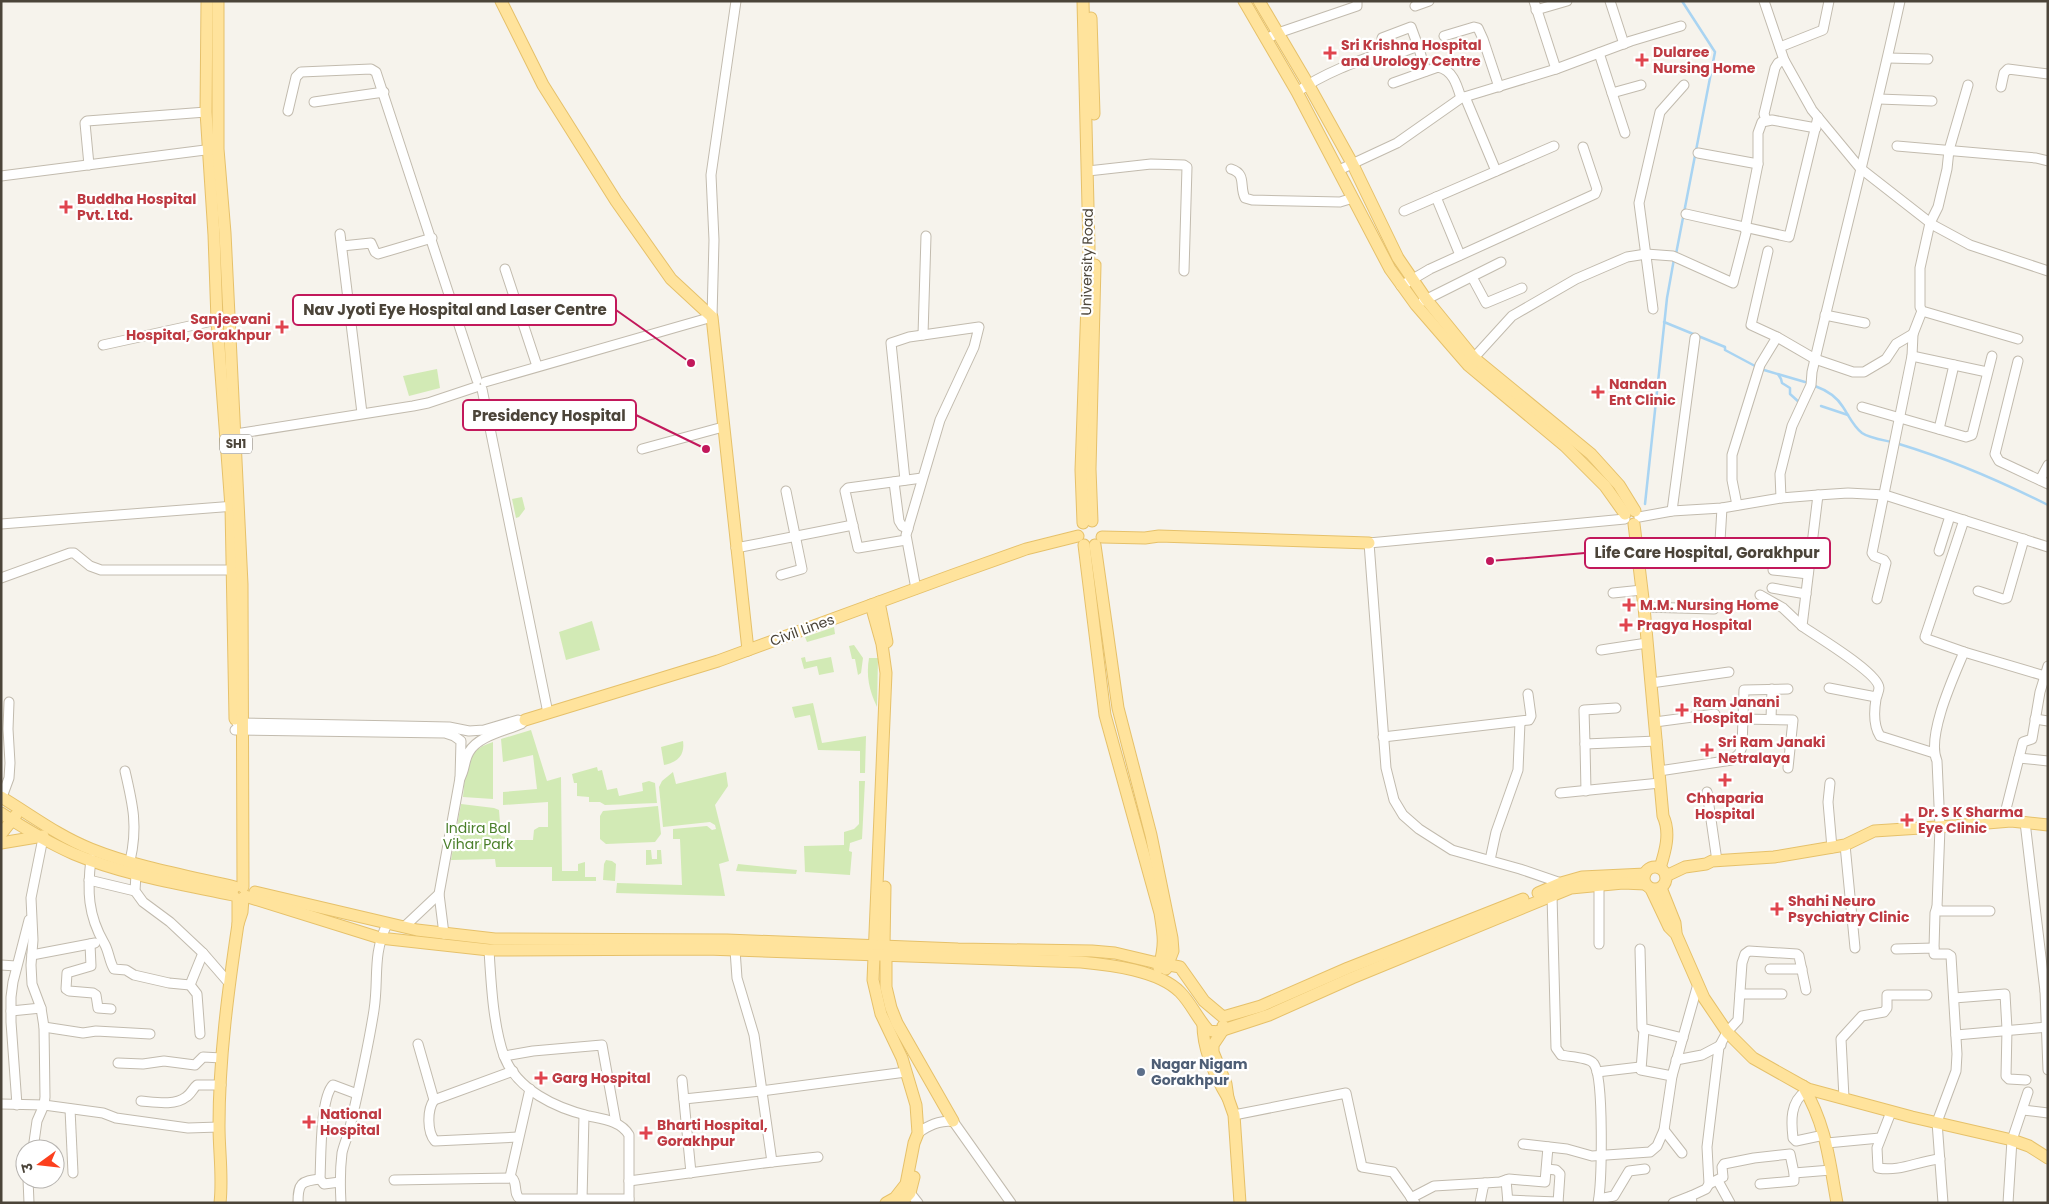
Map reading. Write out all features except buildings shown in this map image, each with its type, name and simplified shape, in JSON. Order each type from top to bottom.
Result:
[{"type":"main road","name":"SH1","points":[[208,1],[206,112],[225,233],[230,435]]},
{"type":"main road","name":"SH1","points":[[218,1],[213,149],[214,235],[218,320],[235,506],[240,892]]},
{"type":"main road","points":[[501,1],[543,85],[616,201],[671,279],[712,317],[748,650]]},
{"type":"main road","name":"University Road","points":[[1083,1],[1092,171]]},
{"type":"main road","name":"University Road","points":[[1087,522],[1081,470],[1092,171],[1091,1]]},
{"type":"main road","points":[[1263,2],[1278,33],[1352,163],[1398,258],[1412,279],[1421,302]]},
{"type":"main road","points":[[1223,1016],[1261,1006],[1571,888],[1599,884],[1665,883],[1661,870],[1667,837],[1666,823],[1663,816],[1644,607],[1631,517],[1605,486],[1565,446],[1471,362],[1421,302],[1401,286],[1390,269],[1339,170],[1247,6]]},
{"type":"main road","points":[[1092,538],[1078,530],[1087,522],[1092,538],[1118,708],[1151,835],[1172,938],[1172,950],[1180,967],[1204,1001],[1223,1016]]},
{"type":"main road","name":"Civil Lines","points":[[525,720],[683,672],[748,650],[1026,549],[1092,538],[1145,538],[1159,536],[1369,543]]},
{"type":"main road","points":[[1092,538],[1105,716],[1160,913],[1164,947],[1164,972],[1160,980]]},
{"type":"main road","points":[[875,603],[886,673],[880,950],[890,1008],[953,1121]]},
{"type":"main road","points":[[1,797],[56,833],[91,849],[240,892],[380,938],[489,950],[605,943]]},
{"type":"main road","points":[[1,834],[20,809]]},
{"type":"main road","points":[[1,813],[75,854],[136,874],[240,892],[387,924],[444,934],[495,939],[880,950],[1081,962],[1135,970],[1160,980],[1179,991],[1191,1004],[1203,1025],[1212,1032],[1269,1015],[1384,960],[1561,882],[1582,877],[1650,884]]},
{"type":"main road","points":[[2048,825],[2004,821],[1874,831],[1845,845],[1832,848],[1774,857],[1714,861],[1706,864],[1661,870],[1649,869],[1650,884],[1669,927],[1676,934],[1698,984],[1727,1032],[1753,1058],[1804,1088],[1891,1112],[2012,1140],[2029,1146],[2048,1158]]},
{"type":"main road","points":[[1,844],[56,833]]},
{"type":"main road","points":[[220,1203],[222,1172],[219,1127],[222,1058],[229,983],[238,924],[242,912],[240,892]]},
{"type":"main road","points":[[880,950],[1092,951],[1115,953],[1180,967]]},
{"type":"main road","points":[[880,950],[873,980],[881,1014],[906,1072],[916,1105],[914,1181],[901,1203]]},
{"type":"main road","points":[[1164,964],[1172,950]]},
{"type":"main road","points":[[1223,1016],[1223,1030],[1213,1045],[1213,1052],[1226,1084],[1228,1098]]},
{"type":"main road","points":[[1203,1025],[1203,1038],[1208,1055],[1234,1114],[1240,1203]]},
{"type":"main road","points":[[1804,1088],[1817,1111],[1826,1139],[1837,1203]]},
{"type":"main road","points":[[886,1203],[907,1190]]},
{"type":"street","points":[[230,435],[428,403],[536,366],[712,317],[714,240],[711,175],[736,1]]},
{"type":"street","points":[[1266,39],[1278,33],[1357,6],[1357,1]]},
{"type":"street","points":[[1415,6],[1429,1]]},
{"type":"street","points":[[1556,69],[1535,5],[1566,1]]},
{"type":"street","points":[[1610,1],[1624,44]]},
{"type":"street","points":[[1764,1],[1784,60],[1812,110],[1860,168],[1930,223],[1970,244],[2048,271]]},
{"type":"street","points":[[1780,47],[1823,30],[1829,1]]},
{"type":"street","points":[[1781,498],[1780,474],[1792,426],[1810,386],[1860,168],[1879,99],[1900,1]]},
{"type":"street","points":[[1247,6],[1263,2]]},
{"type":"street","points":[[1339,170],[1397,143],[1463,98],[1682,26]]},
{"type":"street","points":[[1418,46],[1389,57],[1382,38],[1411,27],[1418,46],[1426,71]]},
{"type":"street","points":[[1444,36],[1474,27],[1478,28],[1499,87]]},
{"type":"street","points":[[1296,92],[1349,64],[1386,50]]},
{"type":"street","points":[[1599,53],[1625,133]]},
{"type":"street","points":[[1888,58],[1928,59]]},
{"type":"street","points":[[1766,120],[1764,114],[1775,68],[1778,62],[1784,60]]},
{"type":"street","points":[[1393,83],[1442,67],[1456,80],[1496,171]]},
{"type":"street","points":[[288,111],[296,77],[304,71],[371,69],[376,72],[480,384],[548,713]]},
{"type":"street","points":[[2001,87],[2004,72],[2008,69],[2048,74]]},
{"type":"street","points":[[1612,93],[1641,85]]},
{"type":"street","points":[[1653,309],[1639,204],[1660,112],[1684,85]]},
{"type":"street","points":[[1878,600],[1886,563],[1872,553],[1912,356],[1913,334],[1922,311],[1920,268],[1930,223],[1938,207],[1947,169],[1949,150],[1968,85]]},
{"type":"street","points":[[314,102],[384,92]]},
{"type":"street","points":[[1879,99],[1932,101]]},
{"type":"street","points":[[89,165],[85,123],[87,121],[206,112]]},
{"type":"street","points":[[1686,214],[1746,229],[1789,237],[1818,117]]},
{"type":"street","points":[[1471,362],[1512,316],[1576,279],[1627,257],[1646,254],[1674,256],[1733,283],[1746,229],[1758,164],[1760,126],[1762,122],[1766,120],[1816,128]]},
{"type":"street","points":[[1404,212],[1554,146]]},
{"type":"street","points":[[1898,146],[2036,158],[2048,161]]},
{"type":"street","points":[[1401,286],[1460,255],[1595,194],[1598,189],[1583,147]]},
{"type":"street","points":[[1,176],[213,149]]},
{"type":"street","points":[[1698,153],[1758,164]]},
{"type":"street","points":[[1092,171],[1151,164],[1186,167],[1184,271]]},
{"type":"street","points":[[1231,169],[1241,175],[1243,180],[1242,192],[1245,198],[1252,200],[1340,202],[1353,198]]},
{"type":"street","points":[[1436,197],[1460,255]]},
{"type":"street","points":[[340,234],[362,413]]},
{"type":"street","points":[[923,335],[926,236]]},
{"type":"street","points":[[342,246],[371,243],[374,252],[378,254],[432,238]]},
{"type":"street","points":[[1768,251],[1751,325],[1777,336],[1815,359],[1853,372],[1864,372],[1886,359],[1896,344],[1913,334]]},
{"type":"street","points":[[1421,302],[1501,262]]},
{"type":"street","points":[[506,270],[536,366]]},
{"type":"street","points":[[1472,277],[1486,303],[1522,288]]},
{"type":"street","points":[[1922,311],[2018,338]]},
{"type":"street","points":[[1825,315],[1865,322]]},
{"type":"street","points":[[102,345],[218,320]]},
{"type":"street","points":[[905,480],[891,344],[896,340],[979,327],[969,359],[940,420],[908,529],[906,540],[916,589]]},
{"type":"street","points":[[1737,505],[1732,480],[1732,455],[1760,365],[1777,336]]},
{"type":"street","points":[[1672,511],[1695,338]]},
{"type":"street","points":[[1912,356],[1987,372]]},
{"type":"street","points":[[1862,407],[1966,438],[1972,435],[1992,356]]},
{"type":"street","points":[[2018,362],[1995,454],[1999,461],[2044,482],[2048,465]]},
{"type":"street","points":[[1939,429],[1954,365]]},
{"type":"street","points":[[642,450],[723,427]]},
{"type":"street","points":[[906,540],[860,549],[856,546],[846,489],[922,478]]},
{"type":"street","points":[[894,482],[899,520],[902,526],[908,529]]},
{"type":"street","points":[[780,575],[802,570],[786,491]]},
{"type":"street","points":[[1561,882],[1452,850],[1419,829],[1403,815],[1391,792],[1386,768],[1369,543],[1631,517],[1672,511],[1722,508],[1781,498],[1848,493],[1885,496],[2048,547]]},
{"type":"street","points":[[1802,626],[1818,495]]},
{"type":"street","points":[[1,524],[235,506]]},
{"type":"street","points":[[1720,541],[1722,508]]},
{"type":"street","points":[[1939,551],[1950,516]]},
{"type":"street","points":[[1964,520],[1925,637],[1964,652],[2045,676]]},
{"type":"street","points":[[736,548],[853,525]]},
{"type":"street","points":[[1978,591],[2003,599],[2006,598],[2024,539]]},
{"type":"street","points":[[1,578],[70,553],[74,553],[90,566],[101,570],[236,570]]},
{"type":"street","points":[[1773,570],[1808,574]]},
{"type":"street","points":[[1772,588],[1806,594]]},
{"type":"street","points":[[1613,593],[1642,590]]},
{"type":"street","points":[[1760,595],[1783,608],[1802,626],[1854,661],[1876,679],[1879,689],[1876,697],[1875,723],[1880,736],[1934,753]]},
{"type":"street","points":[[1644,607],[1714,609]]},
{"type":"street","points":[[1601,650],[1647,643]]},
{"type":"street","points":[[1943,1203],[1937,1122],[1956,1072],[1956,1035],[1951,956],[1948,954],[1934,954],[1935,912],[1938,907],[1940,827],[1937,761],[1934,753],[1941,706],[1964,652]]},
{"type":"street","points":[[2004,821],[2023,742],[2032,739],[2040,692],[2048,666]]},
{"type":"street","points":[[1651,683],[1729,672]]},
{"type":"street","points":[[1829,688],[1876,697]]},
{"type":"street","points":[[1771,719],[1772,689]]},
{"type":"street","points":[[1660,771],[1732,760],[1742,751],[1744,690],[1788,689]]},
{"type":"street","points":[[1383,737],[1528,720],[1531,716],[1528,694]]},
{"type":"street","points":[[1,797],[9,778],[9,702]]},
{"type":"street","points":[[1586,791],[1584,710],[1616,708]]},
{"type":"street","points":[[1655,722],[1715,714]]},
{"type":"street","points":[[444,934],[439,894],[460,778],[462,735],[469,731],[484,730],[520,719],[525,720]]},
{"type":"street","points":[[1742,719],[1791,719],[1794,722],[1788,768]]},
{"type":"street","points":[[2035,719],[2048,721]]},
{"type":"street","points":[[238,727],[445,733],[454,736],[466,746],[474,746],[487,738],[521,724],[525,720]]},
{"type":"street","points":[[1490,860],[1496,832],[1518,770],[1520,722]]},
{"type":"street","points":[[238,727],[449,727],[474,732],[477,736],[477,742],[468,753],[464,772],[460,778]]},
{"type":"street","points":[[1585,744],[1657,741]]},
{"type":"street","points":[[2019,758],[2048,761]]},
{"type":"street","points":[[125,771],[134,807],[135,823],[130,861]]},
{"type":"street","points":[[1560,793],[1660,783]]},
{"type":"street","points":[[1830,783],[1828,802],[1832,848]]},
{"type":"street","points":[[1708,792],[1714,861]]},
{"type":"street","points":[[2025,822],[2046,991],[2048,1070]]},
{"type":"street","points":[[34,1139],[37,1121],[44,1105],[44,1027],[41,1008],[32,984],[33,940],[30,919],[31,898],[42,837]]},
{"type":"street","points":[[1845,845],[1855,948]]},
{"type":"street","points":[[91,860],[88,900],[96,928],[114,969],[126,970],[134,975],[169,983],[190,985],[197,994],[200,1034]]},
{"type":"street","points":[[136,874],[135,891],[143,902],[170,922],[229,983]]},
{"type":"street","points":[[89,880],[135,891]]},
{"type":"street","points":[[1599,884],[1599,944]]},
{"type":"street","points":[[404,927],[439,894]]},
{"type":"street","points":[[1552,895],[1556,1048],[1561,1055],[1591,1061],[1596,1065],[1601,1155],[1599,1201],[1614,1196],[1629,1171],[1645,1169]]},
{"type":"street","points":[[1938,907],[1940,911],[1990,911]]},
{"type":"street","points":[[17,1105],[11,1011],[13,982],[27,924],[30,919]]},
{"type":"street","points":[[341,1203],[342,1151],[349,1129],[375,1008],[376,960],[380,938],[387,924]]},
{"type":"street","points":[[32,955],[102,942]]},
{"type":"street","points":[[90,944],[91,966],[67,972],[66,988],[69,991],[93,993],[96,995],[99,1009],[111,1009]]},
{"type":"street","points":[[730,946],[737,978],[754,1035],[772,1162]]},
{"type":"street","points":[[1896,949],[1934,948]]},
{"type":"street","points":[[394,1180],[510,1177],[515,1181],[516,1195],[520,1199],[629,1201],[629,1135],[625,1129],[616,1123],[584,1115],[550,1103],[530,1089],[513,1071],[504,1056],[495,1014],[489,950]]},
{"type":"street","points":[[1640,950],[1641,1026],[1644,1030],[1640,1067]]},
{"type":"street","points":[[1730,1203],[1714,1182],[1707,1147],[1721,1045],[1727,1032],[1738,1020],[1742,963],[1745,954],[1749,952],[1794,953],[1799,956],[1806,990]]},
{"type":"street","points":[[190,985],[202,954]]},
{"type":"street","points":[[1,965],[16,966]]},
{"type":"street","points":[[1770,969],[1802,969]]},
{"type":"street","points":[[1524,1144],[1587,1155],[1650,1152],[1657,1146],[1664,1130],[1672,1076],[1698,984]]},
{"type":"street","points":[[1740,994],[1782,994]]},
{"type":"street","points":[[1954,998],[2004,994],[2007,1029],[2007,1078],[2026,1080]]},
{"type":"street","points":[[1844,1098],[1841,1039],[1862,1016],[1884,1012],[1887,1008],[1887,995],[1927,995]]},
{"type":"street","points":[[11,1011],[41,1008]]},
{"type":"street","points":[[44,1027],[83,1033],[96,1031],[150,1034]]},
{"type":"street","points":[[1956,1035],[2007,1029],[2047,1027]]},
{"type":"street","points":[[1644,1030],[1683,1038]]},
{"type":"street","points":[[418,1044],[434,1100]]},
{"type":"street","points":[[504,1056],[533,1051],[602,1045],[616,1123]]},
{"type":"street","points":[[1676,1060],[1702,1056],[1721,1045]]},
{"type":"street","points":[[118,1063],[143,1064],[160,1061],[195,1065],[202,1057],[222,1058]]},
{"type":"street","points":[[1597,1072],[1640,1067],[1644,1071],[1672,1076]]},
{"type":"street","points":[[513,1071],[434,1100],[429,1112],[431,1135],[435,1141],[518,1137]]},
{"type":"street","points":[[684,1099],[761,1092],[906,1072]]},
{"type":"street","points":[[682,1080],[690,1173]]},
{"type":"street","points":[[141,1101],[164,1102],[182,1100],[197,1085],[221,1085]]},
{"type":"street","points":[[340,1182],[324,1184],[320,1179],[323,1120],[328,1094],[334,1086],[357,1094]]},
{"type":"street","points":[[1804,1088],[1794,1107],[1791,1121],[1793,1138],[1796,1140],[1880,1138]]},
{"type":"street","points":[[510,1177],[530,1089]]},
{"type":"street","points":[[2008,1203],[2012,1140],[2028,1092]]},
{"type":"street","points":[[1234,1114],[1346,1093],[1362,1167],[1393,1172],[1413,1200],[1434,1186],[1506,1180],[1543,1182],[1546,1180],[1548,1147]]},
{"type":"street","points":[[1,1104],[44,1105],[188,1128],[219,1127]]},
{"type":"street","points":[[70,1109],[73,1173]]},
{"type":"street","points":[[2023,1110],[2048,1113]]},
{"type":"street","points":[[1891,1112],[1877,1148],[1877,1166],[1880,1169],[1906,1168],[1922,1161],[1940,1159]]},
{"type":"street","points":[[584,1115],[585,1201]]},
{"type":"street","points":[[916,1138],[930,1125],[941,1121],[953,1121],[1012,1203]]},
{"type":"street","points":[[1664,1130],[1682,1153]]},
{"type":"street","points":[[1673,1203],[1692,1199],[1723,1177],[1722,1167],[1724,1164],[1788,1154],[1792,1156],[1795,1179],[1792,1183],[1760,1184]]},
{"type":"street","points":[[628,1181],[818,1157]]},
{"type":"street","points":[[1506,1180],[1508,1202],[1558,1202],[1560,1174],[1556,1170],[1547,1169]]},
{"type":"street","points":[[1794,1173],[1831,1170]]},
{"type":"street","points":[[298,1203],[300,1184],[308,1180],[320,1179]]},
{"type":"street","points":[[1480,1203],[1485,1183]]},
{"type":"street","points":[[28,1189],[29,1203]]},
{"type":"street","points":[[907,1190],[918,1203]]},
{"type":"green space","points":[[437,369],[440,388],[409,396],[403,376]]},
{"type":"green space","points":[[522,497],[525,509],[516,518],[512,499]]},
{"type":"green space","points":[[592,621],[600,650],[566,660],[559,632]]},
{"type":"green space","points":[[834,627],[835,634],[807,642],[805,637]]},
{"type":"green space","points":[[854,645],[863,658],[861,673],[858,675],[855,659],[852,659],[849,646]]},
{"type":"green space","points":[[805,657],[806,662],[831,657],[834,672],[819,675],[817,666],[804,669],[801,658]]},
{"type":"green space","points":[[869,658],[878,658],[877,707],[869,683]]},
{"type":"green space","points":[[813,703],[822,743],[866,736],[865,773],[860,773],[860,751],[818,750],[810,715],[795,718],[792,707]]},
{"type":"green space","name":"Indira Bal Vihar Park","points":[[531,730],[547,781],[561,777],[562,871],[578,871],[578,864],[585,862],[585,877],[596,877],[596,881],[552,881],[552,867],[496,867],[495,859],[451,860],[461,804],[499,810],[501,836],[511,840],[533,840],[534,830],[539,827],[548,827],[548,802],[503,805],[503,792],[537,789],[533,755],[503,762],[501,739]]},
{"type":"green space","points":[[683,741],[683,750],[680,757],[664,765],[661,747]]},
{"type":"green space","points":[[493,742],[493,799],[463,797],[466,770],[471,756],[483,746]]},
{"type":"green space","points":[[597,767],[598,771],[602,770],[607,790],[617,788],[619,796],[643,791],[642,783],[649,781],[655,783],[657,803],[605,805],[600,802],[589,802],[589,797],[577,796],[577,783],[574,783],[572,774]]},
{"type":"green space","points":[[673,772],[676,784],[726,772],[728,786],[715,805],[729,861],[719,864],[725,896],[616,893],[617,883],[682,885],[680,839],[673,839],[673,829],[707,826],[712,830],[716,829],[715,825],[710,822],[663,827],[659,787],[662,781]]},
{"type":"green space","points":[[859,781],[865,781],[862,839],[850,843],[849,851],[852,852],[850,875],[805,872],[804,846],[844,845],[844,832],[854,829],[859,824]]},
{"type":"green space","points":[[658,806],[661,834],[655,842],[606,844],[600,839],[600,816],[603,811]]},
{"type":"green space","points":[[646,850],[651,850],[652,859],[657,859],[657,850],[661,850],[662,864],[646,865]]},
{"type":"green space","points":[[606,860],[616,864],[615,881],[603,880]]},
{"type":"green space","points":[[738,864],[797,870],[796,874],[736,871]]},
{"type":"waterway","points":[[1676,254],[1715,52],[1682,1]]},
{"type":"waterway","points":[[1645,504],[1667,298],[1674,259]]},
{"type":"waterway","points":[[1664,322],[1725,347],[1725,350],[1755,366]]},
{"type":"waterway","points":[[1764,370],[1805,382]]},
{"type":"waterway","points":[[1778,374],[1782,383],[1790,388],[1790,394],[1800,403]]},
{"type":"waterway","points":[[1815,386],[1838,400],[1862,433],[1872,438],[1892,442]]},
{"type":"waterway","points":[[1821,406],[1848,415]]},
{"type":"waterway","points":[[1899,444],[1975,471],[2048,505]]},
{"type":"place","name":"Sri Krishna Hospital and Urology Centre","points":[[1330,53]]},
{"type":"place","name":"Dularee Nursing Home","points":[[1642,60]]},
{"type":"place","name":"Buddha Hospital Pvt. Ltd.","points":[[66,207]]},
{"type":"place","name":"Sanjeevani Hospital, Gorakhpur","points":[[282,327]]},
{"type":"place","name":"Nav Jyoti Eye Hospital and Laser Centre","points":[[691,363]]},
{"type":"place","name":"Nandan Ent Clinic","points":[[1598,392]]},
{"type":"place","name":"Presidency Hospital","points":[[706,449]]},
{"type":"place","name":"Life Care Hospital, Gorakhpur","points":[[1490,561]]},
{"type":"place","name":"M.M. Nursing Home","points":[[1629,605]]},
{"type":"place","name":"Pragya Hospital","points":[[1626,625]]},
{"type":"place","name":"Ram Janani Hospital","points":[[1682,710]]},
{"type":"place","name":"Sri Ram Janaki Netralaya","points":[[1707,750]]},
{"type":"place","name":"Chhaparia Hospital","points":[[1725,780]]},
{"type":"place","name":"Dr. S K Sharma Eye Clinic","points":[[1907,820]]},
{"type":"place","name":"Shahi Neuro Psychiatry Clinic","points":[[1777,909]]},
{"type":"place","name":"Nagar Nigam Gorakhpur","points":[[1141,1072]]},
{"type":"place","name":"Garg Hospital","points":[[541,1078]]},
{"type":"place","name":"National Hospital","points":[[309,1122]]},
{"type":"place","name":"Bharti Hospital, Gorakhpur","points":[[646,1133]]}]
